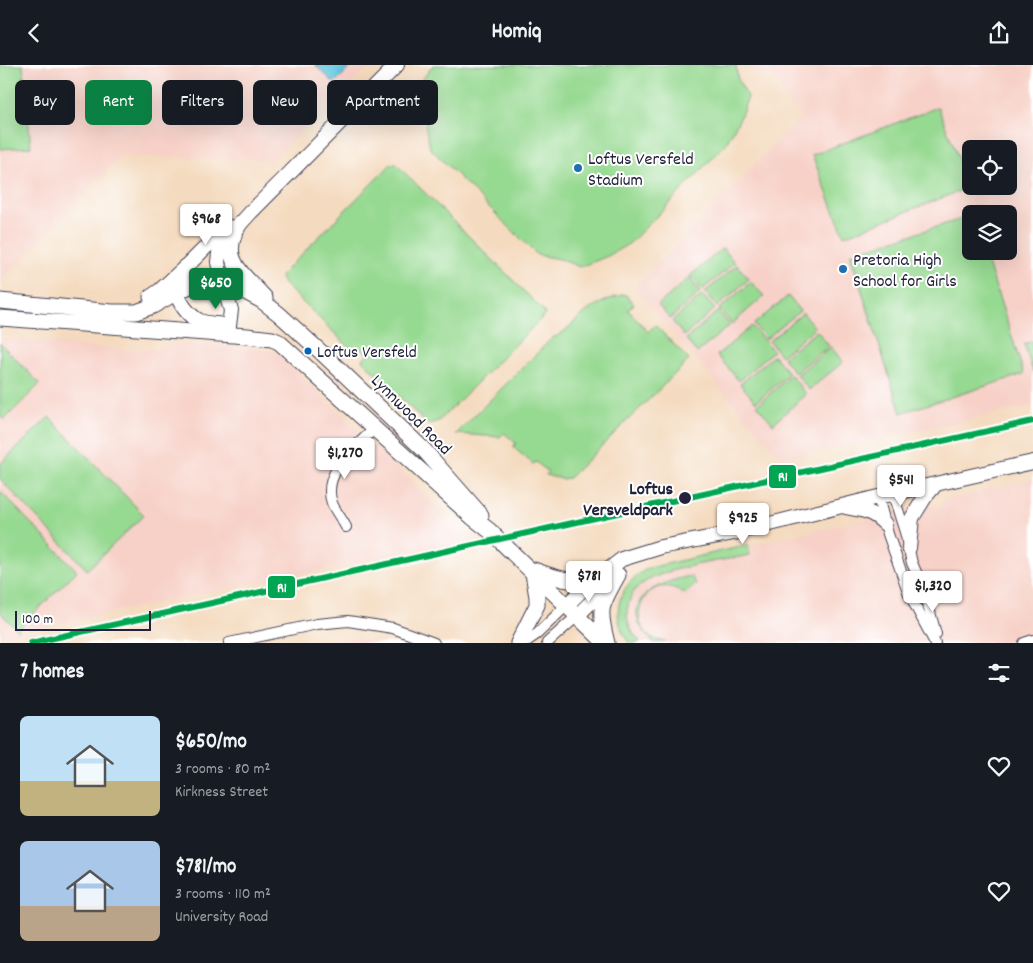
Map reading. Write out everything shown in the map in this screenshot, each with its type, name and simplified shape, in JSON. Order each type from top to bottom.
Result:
[{"type":"main road","points":[[240,223],[232,235],[230,245],[233,260],[239,270],[280,314]]},
{"type":"main road","points":[[119,312],[160,291],[186,267]]},
{"type":"main road","name":"Lynnwood Road","points":[[5,301],[136,312],[198,282],[210,279],[222,281],[262,301],[280,314],[424,450],[478,511],[490,531]]},
{"type":"main road","points":[[177,291],[187,311],[198,321],[228,330]]},
{"type":"main road","points":[[4,318],[5,301]]},
{"type":"main road","name":"Lynnwood Road","points":[[4,318],[116,327],[228,330],[278,342],[472,517],[490,531],[606,643]]},
{"type":"main road","points":[[529,570],[564,581],[581,582],[594,580]]},
{"type":"main road","points":[[518,643],[537,605],[537,597],[529,570]]},
{"type":"main road","points":[[606,643],[600,617],[601,609],[618,575]]},
{"type":"street","points":[[228,330],[231,310],[222,281],[218,253],[228,236],[391,67]]},
{"type":"street","points":[[177,291],[186,267],[313,141],[391,67]]},
{"type":"street","points":[[346,527],[332,503],[330,491],[333,476],[337,466],[374,429]]},
{"type":"street","points":[[547,643],[594,580],[622,559],[661,547],[734,533],[878,497],[1033,462]]},
{"type":"street","points":[[909,548],[912,518],[936,484]]},
{"type":"street","points":[[893,494],[912,563],[924,590],[939,643]]},
{"type":"street","points":[[878,497],[908,594],[935,643]]},
{"type":"street","points":[[843,506],[870,512],[885,524]]},
{"type":"street","points":[[524,643],[618,575],[635,555]]},
{"type":"street","points":[[229,643],[317,624],[348,621],[393,628],[434,643]]},
{"type":"street","points":[[1024,643],[1033,640]]},
{"type":"shaded area","points":[[0,65],[367,65],[367,69],[355,80],[327,80],[327,107],[317,116],[317,80],[253,80],[253,125],[308,125],[271,160],[121,156],[0,282]]},
{"type":"shaded area","name":"Pretoria High School for Girls","points":[[749,65],[1033,65],[1033,406],[782,459],[634,288],[802,116],[786,100],[777,82],[769,75],[762,78]]},
{"type":"shaded area","points":[[0,338],[112,349],[153,350],[178,343],[266,350],[280,355],[459,529],[467,542],[237,586],[0,636]]},
{"type":"shaded area","points":[[1033,479],[1033,643],[629,643],[620,627],[619,606],[621,596],[633,578],[649,568],[930,505],[933,507],[944,505],[943,500]]},
{"type":"shaded area","points":[[342,638],[382,641],[386,643],[316,643]]},
{"type":"green space","points":[[0,65],[23,65],[24,80],[15,80],[15,125],[29,125],[31,147],[0,149]]},
{"type":"green space","name":"Loftus Versfeld Stadium","points":[[433,65],[736,65],[738,80],[748,97],[739,120],[726,144],[655,218],[630,243],[608,256],[580,267],[560,259],[537,255],[430,148],[425,125],[438,125],[438,80],[422,80]]},
{"type":"green space","points":[[938,107],[962,167],[962,190],[844,236],[812,155]]},
{"type":"green space","points":[[395,163],[544,311],[545,315],[440,420],[428,425],[362,360],[367,354],[362,348],[356,354],[282,282],[280,276],[390,165]]},
{"type":"green space","points":[[962,219],[962,260],[987,260],[1024,374],[901,413],[850,254]]},
{"type":"green space","points":[[723,248],[735,263],[702,290],[690,276]]},
{"type":"green space","points":[[737,265],[749,279],[717,307],[705,292]]},
{"type":"green space","points":[[689,278],[700,292],[670,319],[658,305]]},
{"type":"green space","points":[[751,282],[764,296],[732,324],[719,309]]},
{"type":"green space","points":[[625,294],[634,304],[628,310],[648,332],[655,325],[689,360],[569,478],[562,479],[546,475],[548,472],[536,462],[533,464],[513,447],[516,443],[504,433],[500,437],[456,434],[552,338],[563,332],[595,306]]},
{"type":"green space","points":[[702,295],[715,309],[684,336],[672,321]]},
{"type":"green space","points":[[788,296],[800,311],[766,339],[754,324]]},
{"type":"green space","points":[[718,311],[730,325],[697,353],[686,339]]},
{"type":"green space","points":[[803,313],[815,328],[781,356],[769,341]]},
{"type":"green space","points":[[752,326],[773,351],[739,381],[717,355]]},
{"type":"green space","points":[[817,331],[829,346],[795,373],[783,358]]},
{"type":"green space","points":[[1033,341],[1033,372],[1024,344]]},
{"type":"green space","points":[[0,343],[40,384],[4,420],[0,416]]},
{"type":"green space","points":[[831,347],[843,362],[809,390],[797,375]]},
{"type":"green space","points":[[774,355],[789,374],[756,402],[740,384]]},
{"type":"green space","points":[[791,375],[806,394],[773,424],[757,405]]},
{"type":"green space","points":[[49,417],[144,515],[87,570],[0,479],[0,464]]},
{"type":"green space","points":[[0,491],[77,571],[17,630],[0,612]]},
{"type":"green space","points":[[748,545],[750,555],[709,562],[664,573],[639,586],[630,599],[627,616],[633,634],[640,641],[638,643],[629,643],[619,621],[618,610],[624,591],[639,574],[649,568]]},
{"type":"green space","points":[[691,576],[696,584],[685,594],[670,587],[658,588],[648,594],[641,604],[639,616],[642,627],[651,637],[666,642],[654,643],[642,629],[637,617],[638,606],[643,597],[652,590],[663,584]]},
{"type":"water","points":[[315,65],[348,65],[350,68],[337,80],[331,80]]},
{"type":"transit line","name":"R1","points":[[31,643],[1033,421]]},
{"type":"place","name":"Loftus Versfeld Stadium","points":[[578,168]]},
{"type":"place","name":"Pretoria High School for Girls","points":[[843,269]]},
{"type":"place","name":"Loftus Versfeld","points":[[308,351]]},
{"type":"place","name":"Loftus Versveldpark","points":[[685,498]]}]
